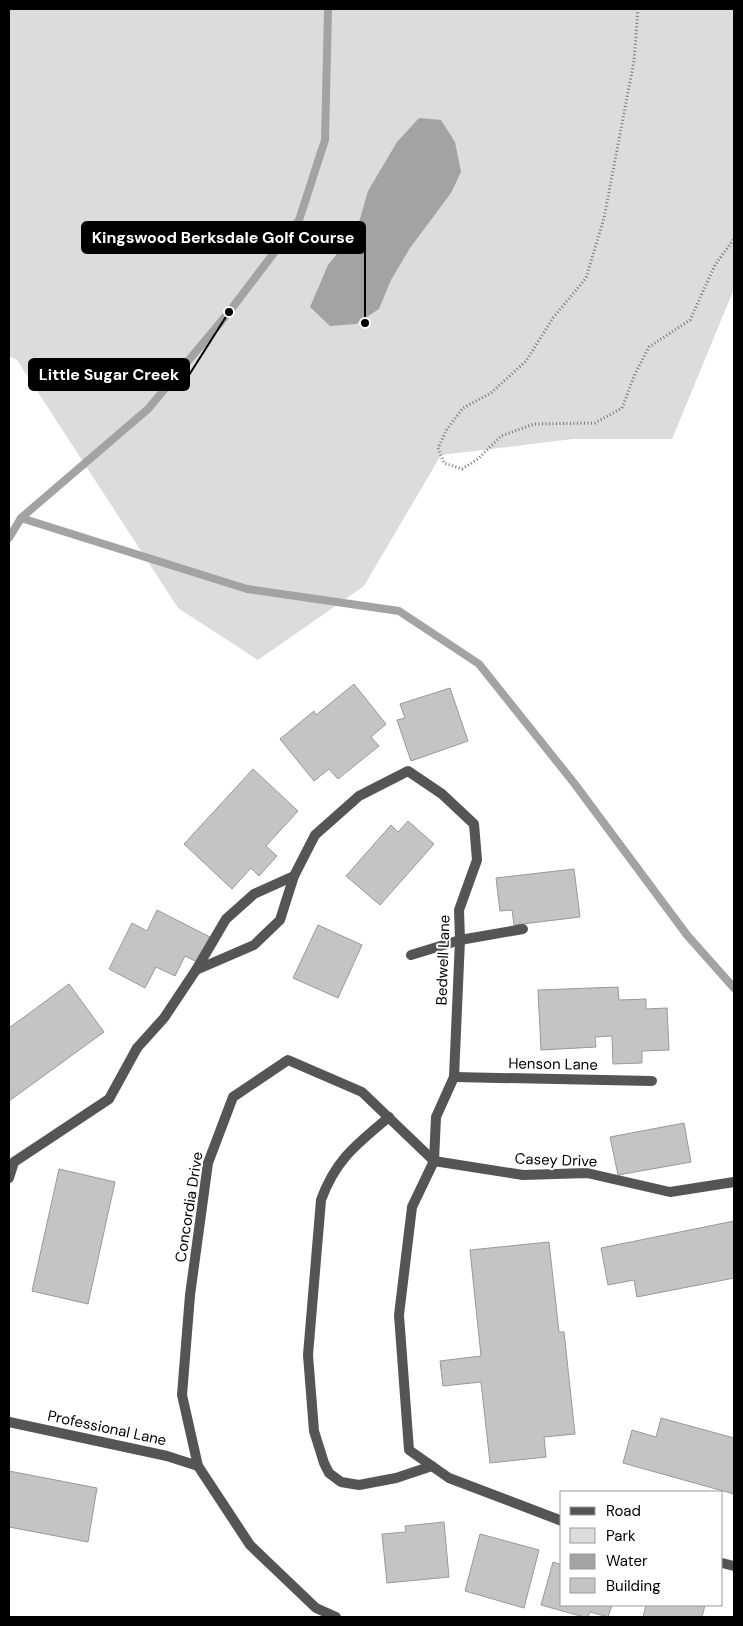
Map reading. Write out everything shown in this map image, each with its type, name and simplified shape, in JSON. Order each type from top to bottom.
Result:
[{"type":"street","name":"Bedwell Lane","points":[[196,970],[254,945],[280,920],[294,876],[315,835],[358,796],[408,771],[442,794],[474,824],[477,860],[459,910],[460,940],[454,1077],[436,1117],[434,1161]]},
{"type":"street","points":[[9,1178],[14,1162],[109,1099],[137,1048],[164,1018],[196,970],[226,919],[254,894],[294,876]]},
{"type":"street","points":[[411,955],[460,940],[523,929]]},
{"type":"street","name":"Concordia Drive","points":[[336,1617],[316,1608],[250,1545],[198,1466],[182,1395],[190,1296],[208,1163],[232,1097],[288,1060],[362,1092],[434,1161]]},
{"type":"street","name":"Henson Lane","points":[[454,1077],[652,1081]]},
{"type":"street","points":[[389,1117],[349,1151],[339,1163],[328,1180],[321,1200],[308,1355],[314,1432],[329,1473],[341,1482],[359,1486],[396,1478],[432,1466]]},
{"type":"street","points":[[434,1161],[412,1207],[399,1315],[409,1450],[449,1478],[560,1520]]},
{"type":"street","name":"Casey Drive","points":[[434,1161],[523,1175],[587,1173],[670,1192],[734,1182]]},
{"type":"street","name":"Professional Lane","points":[[9,1422],[168,1456],[198,1466]]},
{"type":"path","points":[[638,9],[634,60],[604,218],[586,278],[553,318],[526,361],[491,393],[462,408],[447,429],[438,448],[444,463],[462,469],[478,459],[500,436],[534,424],[595,423],[622,408],[635,374],[649,347],[690,320],[715,266],[734,239]]},
{"type":"green space","points":[[9,9],[734,9],[734,289],[672,439],[573,439],[441,455],[364,586],[258,660],[178,608],[17,360],[9,356]]},
{"type":"water","points":[[419,118],[441,120],[455,142],[461,172],[451,193],[410,248],[391,280],[379,309],[356,324],[330,326],[310,307],[328,265],[357,229],[368,191],[397,142]]},
{"type":"building","points":[[354,684],[386,724],[371,737],[379,746],[338,779],[329,769],[314,781],[280,739],[314,711],[316,715]]},
{"type":"building","points":[[450,688],[468,741],[411,761],[397,720],[405,718],[400,704]]},
{"type":"building","points":[[253,769],[298,811],[266,846],[277,856],[259,876],[251,868],[232,889],[184,844]]},
{"type":"building","points":[[408,821],[434,844],[380,905],[346,876],[391,825],[398,832]]},
{"type":"building","points":[[574,869],[580,917],[514,925],[512,910],[500,911],[496,878]]},
{"type":"building","points":[[157,910],[210,937],[197,962],[185,956],[175,976],[156,967],[145,988],[109,969],[132,923],[147,931]]},
{"type":"building","points":[[318,925],[362,945],[338,998],[293,978]]},
{"type":"building","points":[[69,984],[104,1032],[9,1101],[9,1028]]},
{"type":"building","points":[[618,987],[619,1000],[646,999],[646,1009],[667,1008],[669,1050],[642,1051],[642,1063],[613,1064],[612,1036],[595,1037],[596,1047],[541,1050],[538,990]]},
{"type":"building","points":[[684,1123],[691,1162],[618,1175],[610,1137]]},
{"type":"building","points":[[59,1169],[115,1182],[88,1304],[32,1291]]},
{"type":"building","points":[[734,1221],[734,1278],[637,1297],[634,1280],[608,1285],[601,1248]]},
{"type":"building","points":[[549,1242],[559,1332],[564,1332],[575,1434],[544,1437],[546,1457],[490,1463],[481,1382],[443,1386],[440,1361],[481,1356],[470,1250]]},
{"type":"building","points":[[661,1418],[734,1438],[734,1494],[623,1463],[632,1430],[656,1437]]},
{"type":"building","points":[[9,1471],[97,1488],[88,1542],[9,1527]]},
{"type":"building","points":[[444,1522],[449,1577],[387,1583],[382,1534],[406,1532],[405,1526]]},
{"type":"building","points":[[480,1534],[539,1550],[524,1608],[465,1591]]},
{"type":"building","points":[[553,1562],[560,1564],[560,1606],[612,1606],[608,1617],[590,1612],[588,1617],[584,1617],[541,1605]]},
{"type":"building","points":[[646,1606],[705,1606],[702,1617],[643,1617]]},
{"type":"waterway","points":[[9,538],[21,518],[148,409],[229,312],[299,220],[325,140],[328,9]]},
{"type":"waterway","points":[[21,518],[247,589],[399,611],[479,664],[574,783],[687,935],[734,988]]},
{"type":"place","name":"Little Sugar Creek","points":[[229,312]]},
{"type":"place","name":"Kingswood Berksdale Golf Course","points":[[365,323]]}]
